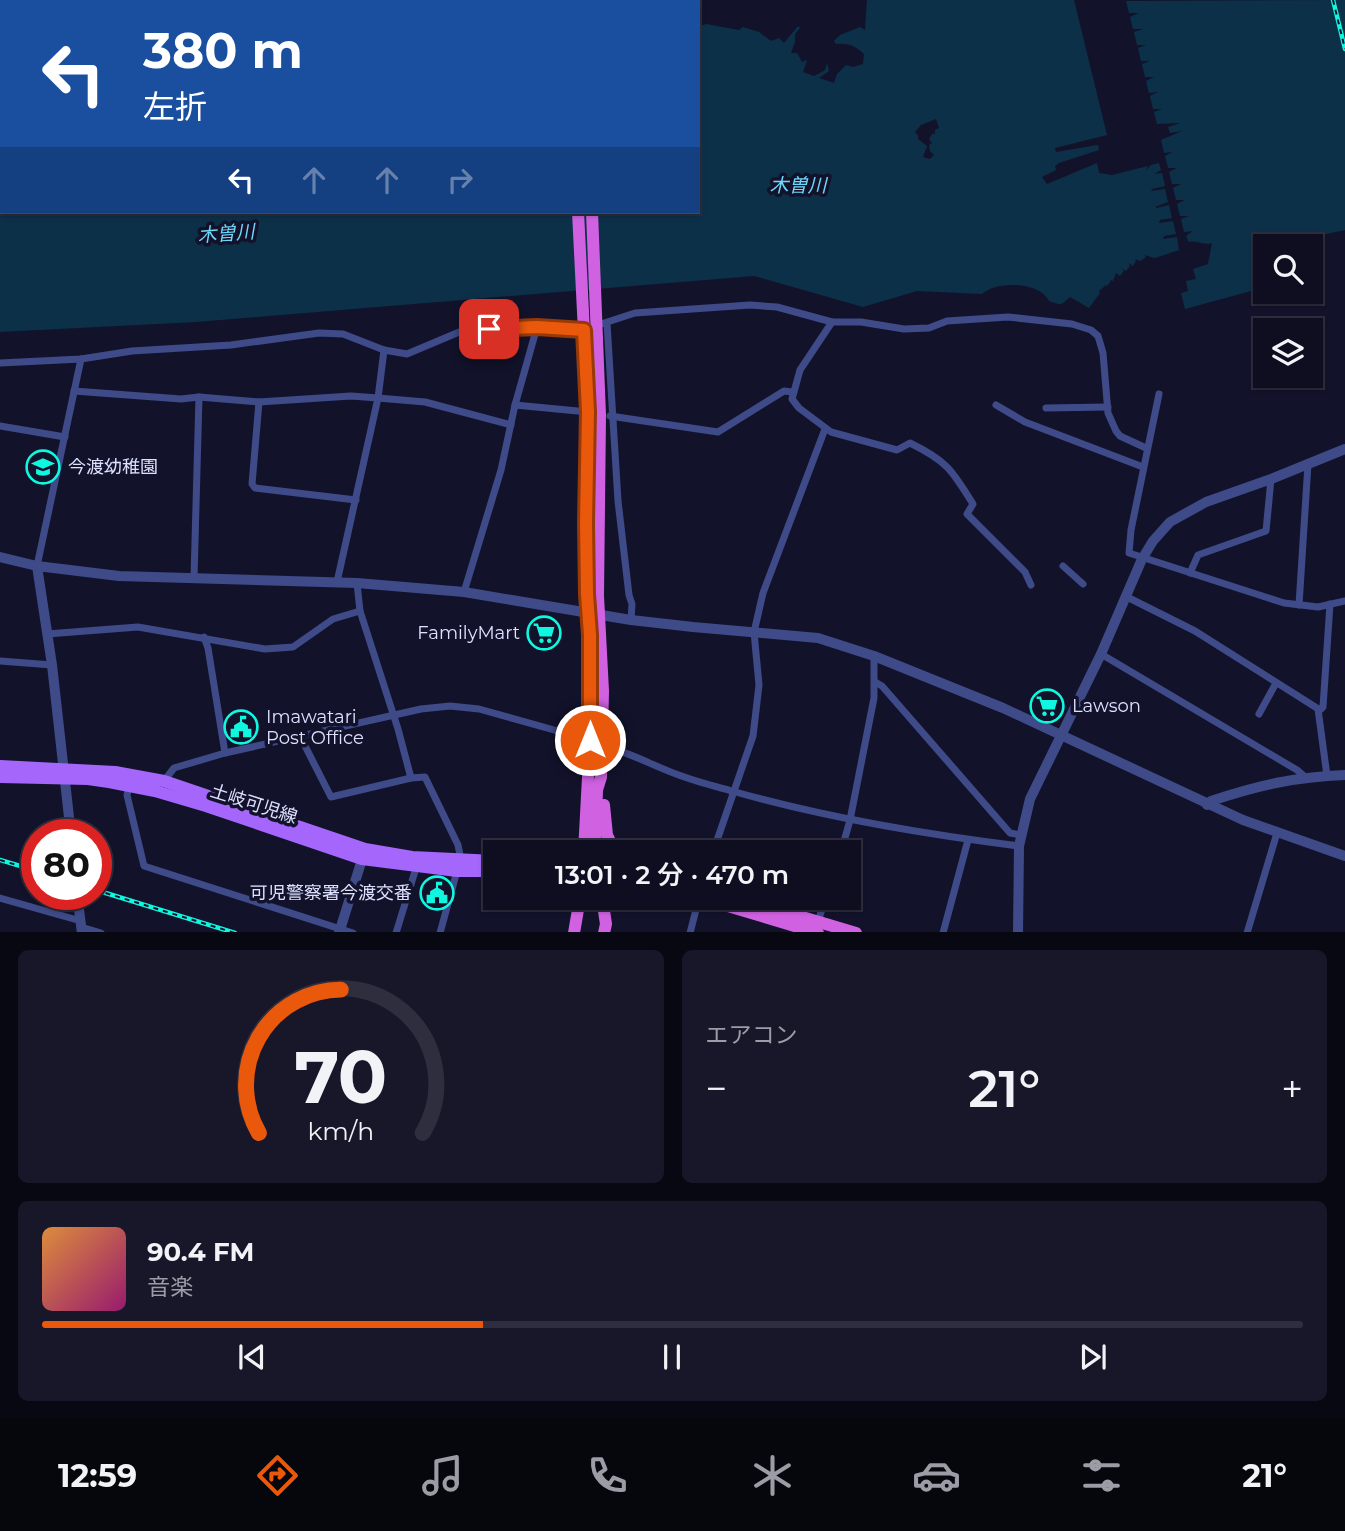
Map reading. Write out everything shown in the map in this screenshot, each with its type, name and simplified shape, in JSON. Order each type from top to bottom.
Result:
[{"type":"highway","points":[[578,214],[584,330],[600,415]]},
{"type":"highway","points":[[585,840],[596,743],[594,613],[586,535],[600,415],[601,321],[592,214]]},
{"type":"highway","points":[[596,743],[605,790],[604,815],[609,840]]},
{"type":"highway","points":[[595,840],[597,790],[601,777]]},
{"type":"highway","points":[[574,932],[578,910]]},
{"type":"highway","points":[[604,910],[604,932]]},
{"type":"highway","points":[[749,910],[850,932]]},
{"type":"highway","points":[[771,910],[818,927]]},
{"type":"main road","name":"土岐可児線","points":[[0,766],[64,773],[129,786],[416,867],[483,863]]},
{"type":"main road","name":"土岐可児線","points":[[0,777],[115,772],[164,781],[363,854],[412,857],[483,869]]},
{"type":"street","points":[[601,321],[635,313],[750,305],[777,307],[832,322],[861,322],[904,329],[929,328],[947,321],[1008,317],[1081,327],[1091,330],[1098,336],[1101,344],[1111,422],[1120,436],[1146,448]]},
{"type":"street","points":[[832,322],[800,370],[792,399],[799,408],[831,432],[897,450],[910,443],[931,453],[952,469],[973,504],[967,514],[1013,558],[1025,572],[1031,585]]},
{"type":"street","points":[[464,592],[501,470],[515,405],[537,327]]},
{"type":"street","points":[[0,363],[81,359],[132,351],[231,345],[319,333],[343,334],[384,350],[407,354],[464,330],[537,327],[584,330]]},
{"type":"street","points":[[337,582],[378,398],[384,350]]},
{"type":"street","points":[[69,819],[52,665],[37,566],[81,359]]},
{"type":"street","points":[[74,391],[259,402],[351,396],[378,398],[425,402],[511,425]]},
{"type":"street","points":[[515,405],[718,432],[784,391],[792,393]]},
{"type":"street","points":[[1159,394],[1146,448],[1128,551],[1130,555],[1299,605],[1318,607],[1345,601]]},
{"type":"street","points":[[194,578],[199,397]]},
{"type":"street","points":[[259,402],[252,484],[255,488],[356,500]]},
{"type":"street","points":[[996,405],[1025,422],[1143,467]]},
{"type":"street","points":[[1046,408],[1108,407]]},
{"type":"street","points":[[600,415],[618,501],[632,604],[631,620]]},
{"type":"street","points":[[0,426],[65,437]]},
{"type":"street","points":[[717,840],[753,736],[759,685],[754,632],[763,593],[825,429]]},
{"type":"street","points":[[1018,932],[1019,846],[1030,799],[1101,654],[1142,559],[1170,522],[1182,514],[1206,502],[1345,449]]},
{"type":"street","points":[[1299,605],[1308,464]]},
{"type":"street","points":[[1190,573],[1198,555],[1266,531],[1271,479]]},
{"type":"street","points":[[0,557],[37,566],[119,576],[337,582],[464,592],[631,620],[818,638],[874,656],[1003,708],[1207,805],[1345,856]]},
{"type":"street","points":[[1063,566],[1083,584]]},
{"type":"street","points":[[357,583],[360,611],[411,778]]},
{"type":"street","points":[[1125,596],[1195,631],[1318,709]]},
{"type":"street","points":[[1318,709],[1322,707],[1330,604]]},
{"type":"street","points":[[47,634],[138,627],[265,649],[293,647],[333,619],[360,611]]},
{"type":"street","points":[[204,637],[225,753]]},
{"type":"street","points":[[1101,654],[1305,777]]},
{"type":"street","points":[[844,840],[876,682],[874,656]]},
{"type":"street","points":[[0,661],[52,665]]},
{"type":"street","points":[[876,682],[1010,833],[1021,835]]},
{"type":"street","points":[[1259,714],[1276,683]]},
{"type":"street","points":[[164,781],[174,768],[225,753],[450,706],[479,709],[596,743],[679,775],[734,792],[850,820],[1019,846]]},
{"type":"street","points":[[1318,709],[1327,776]]},
{"type":"street","points":[[301,738],[331,797],[425,777],[458,845],[459,866],[440,932]]},
{"type":"street","points":[[1207,805],[1211,801],[1266,784],[1305,777],[1345,775]]},
{"type":"street","points":[[129,786],[127,795],[144,866],[340,931],[363,854]]},
{"type":"street","points":[[1247,932],[1277,833]]},
{"type":"street","points":[[943,932],[968,840]]},
{"type":"street","points":[[396,932],[416,867]]},
{"type":"street","points":[[0,898],[81,927]]},
{"type":"street","points":[[690,932],[697,910]]},
{"type":"street","points":[[818,927],[823,910]]},
{"type":"water","name":"木曽川","points":[[867,0],[1074,0],[1107,135],[1055,148],[1056,152],[1098,145],[1099,150],[1059,163],[1055,166],[1056,170],[1042,177],[1047,184],[1097,163],[1099,173],[1112,175],[1148,166],[1146,171],[1151,165],[1159,163],[1161,170],[1154,174],[1162,173],[1165,186],[1151,191],[1165,189],[1168,202],[1155,207],[1169,205],[1172,218],[1160,220],[1159,223],[1173,221],[1176,234],[1164,236],[1163,239],[1177,237],[1179,250],[1155,258],[1144,255],[1146,257],[1140,261],[1135,259],[1133,266],[1129,263],[1126,271],[1121,268],[1124,271],[1120,276],[1116,273],[1113,281],[1109,279],[1111,281],[1099,291],[1089,308],[1070,297],[1063,303],[1056,304],[1037,290],[1018,285],[997,287],[982,294],[917,291],[863,307],[754,276],[196,322],[0,332],[0,214],[700,214],[700,26],[706,24],[739,30],[743,27],[759,32],[771,41],[779,38],[784,43],[798,26],[800,28],[795,34],[791,53],[797,53],[802,62],[807,60],[803,72],[814,76],[825,70],[827,63],[829,71],[819,78],[834,83],[837,74],[846,65],[853,67],[863,64],[864,54],[857,48],[836,44],[834,41],[840,35],[860,27],[865,30]],"holes":[[[936,119],[939,128],[935,130],[935,134],[929,139],[932,143],[929,145],[930,151],[934,155],[930,159],[923,157],[927,146],[918,139],[915,132],[921,125]]]},
{"type":"water","points":[[1345,0],[1345,230],[1323,235],[1253,234],[1251,291],[1185,309],[1181,293],[1188,291],[1186,281],[1196,279],[1193,269],[1208,264],[1212,243],[1189,242],[1186,236],[1193,231],[1184,232],[1181,219],[1189,216],[1180,216],[1177,204],[1185,200],[1176,200],[1173,188],[1181,184],[1172,184],[1169,172],[1177,168],[1168,168],[1165,156],[1173,152],[1164,153],[1161,140],[1182,131],[1170,133],[1168,127],[1180,123],[1157,124],[1154,112],[1162,109],[1153,109],[1150,96],[1158,92],[1149,93],[1146,81],[1154,77],[1145,77],[1142,64],[1150,61],[1141,61],[1138,48],[1146,45],[1137,45],[1134,32],[1143,29],[1133,29],[1130,17],[1139,13],[1129,13],[1126,1]]},
{"type":"railway","points":[[1333,0],[1345,49]]},
{"type":"railway","points":[[0,860],[21,866]]},
{"type":"railway","points":[[112,895],[232,932]]},
{"type":"place","name":"今渡幼稚園","points":[[43,467]]},
{"type":"place","name":"FamilyMart","points":[[544,633]]},
{"type":"place","name":"Lawson","points":[[1047,706]]},
{"type":"place","name":"Imawatari Post Office","points":[[241,727]]},
{"type":"place","name":"可児警察署今渡交番","points":[[437,893]]},
{"type":"route","points":[[489,329],[537,327],[584,330],[588,412],[586,523],[590,740]]}]
